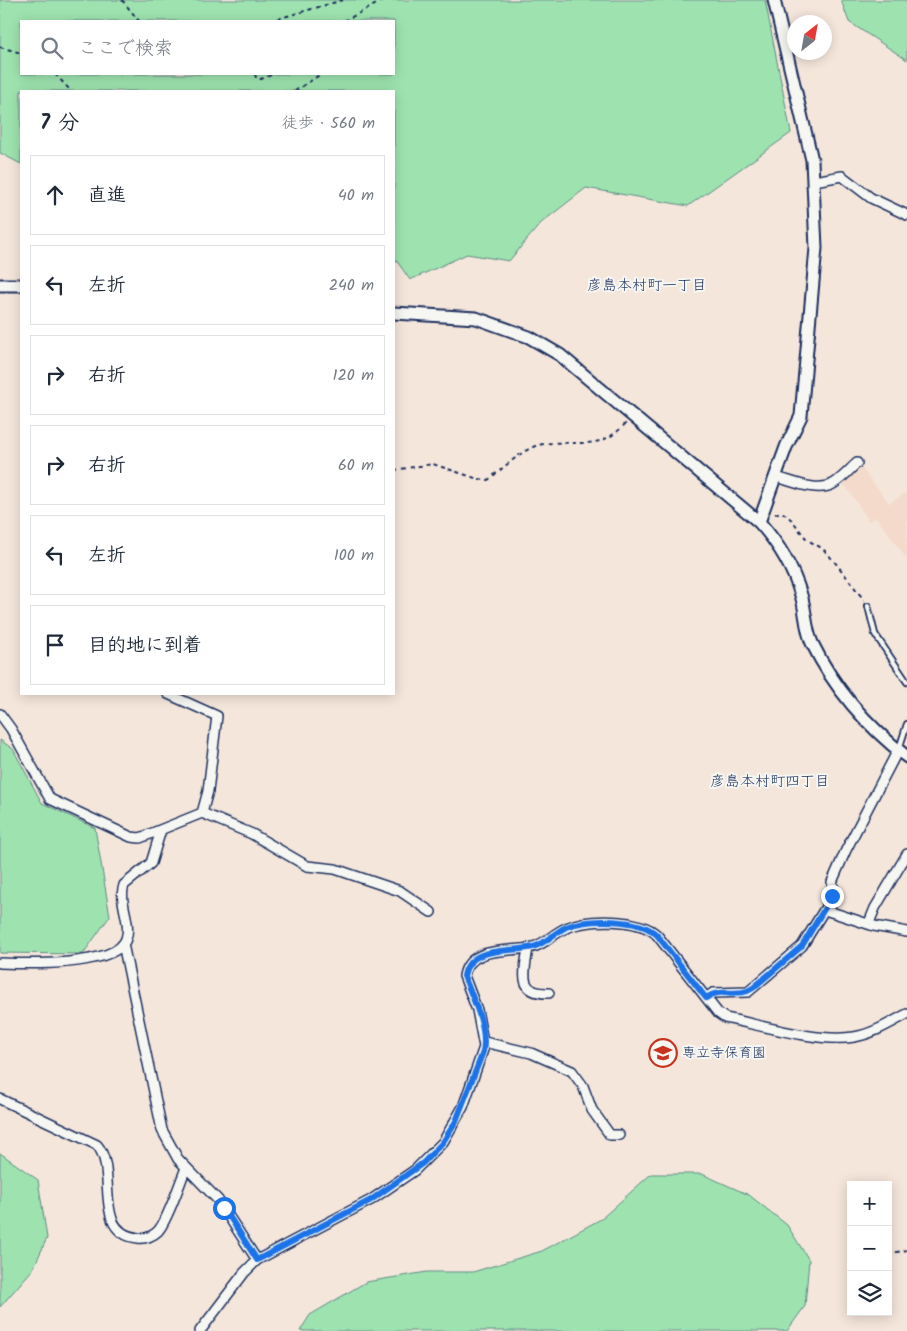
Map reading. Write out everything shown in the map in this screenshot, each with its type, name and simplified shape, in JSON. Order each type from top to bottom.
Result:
[{"type":"street","points":[[759,522],[786,446],[801,416],[816,248],[814,181],[808,140],[774,0]]},
{"type":"street","points":[[814,181],[842,176],[872,198],[907,215]]},
{"type":"street","points":[[0,285],[20,284]]},
{"type":"street","points":[[395,312],[476,318],[529,337],[560,355],[759,522],[778,545],[797,583],[810,637],[821,657],[848,699],[872,728],[903,754],[846,850],[832,882],[834,890],[825,910],[802,946],[753,988],[744,993],[713,993],[706,998]]},
{"type":"street","points":[[776,477],[800,484],[826,486],[834,484],[857,463]]},
{"type":"street","points":[[170,695],[217,716],[208,791],[202,813]]},
{"type":"street","points":[[0,714],[11,729],[50,799],[131,837],[140,838],[202,813],[252,834],[307,866],[335,869],[400,891],[431,912]]},
{"type":"street","points":[[0,962],[70,962],[114,952],[122,944],[127,933],[122,890],[126,882],[152,864],[162,830]]},
{"type":"street","points":[[869,923],[875,908],[907,854]]},
{"type":"street","points":[[825,910],[874,926],[907,932]]},
{"type":"street","points":[[200,1331],[244,1273],[257,1260],[371,1200],[423,1163],[443,1142],[456,1121],[478,1066],[484,1042],[477,1010],[464,976],[465,970],[479,956],[528,948],[537,945],[570,926],[598,922],[629,922],[644,925],[657,935],[718,1013],[725,1018],[791,1032],[839,1038],[866,1034],[907,1014]]},
{"type":"street","points":[[122,944],[158,1117],[172,1149],[186,1168],[218,1200],[257,1260]]},
{"type":"street","points":[[528,948],[524,981],[527,987],[536,992],[549,993]]},
{"type":"street","points":[[484,1042],[531,1053],[572,1071],[580,1079],[592,1110],[602,1124],[610,1135],[619,1136]]},
{"type":"street","points":[[0,1098],[97,1145],[105,1160],[111,1218],[118,1230],[132,1237],[146,1238],[158,1232],[186,1168]]},
{"type":"lane","points":[[868,606],[875,634],[907,682]]},
{"type":"lane","points":[[903,754],[907,724]]},
{"type":"path","points":[[122,0],[138,20]]},
{"type":"path","points":[[274,20],[344,0]]},
{"type":"path","points":[[346,20],[384,0]]},
{"type":"path","points":[[0,47],[20,53]]},
{"type":"path","points":[[56,75],[70,90]]},
{"type":"path","points":[[255,75],[256,78],[261,79],[271,75]]},
{"type":"path","points":[[297,90],[319,75]]},
{"type":"path","points":[[395,470],[433,464],[478,479],[488,480],[538,445],[606,441],[616,435],[633,416]]},
{"type":"path","points":[[774,516],[776,512],[786,515],[797,525],[806,539],[825,551],[831,561],[840,567],[868,606]]},
{"type":"path","points":[[892,1253],[907,1250]]},
{"type":"shaded area","points":[[859,465],[889,503],[906,493],[907,480],[907,559],[876,517],[869,521],[842,481]]},
{"type":"green space","points":[[0,0],[765,0],[791,133],[688,206],[586,188],[541,223],[509,261],[467,254],[410,280],[395,258],[395,90],[20,90],[20,163],[0,153]]},
{"type":"green space","points":[[841,0],[907,0],[907,60],[849,22]]},
{"type":"green space","points":[[0,740],[13,749],[42,803],[95,828],[110,916],[83,954],[0,953]]},
{"type":"green space","points":[[0,1153],[38,1180],[47,1238],[33,1269],[0,1307]]},
{"type":"green space","points":[[651,1174],[702,1174],[749,1195],[787,1225],[809,1260],[805,1306],[787,1331],[300,1331],[310,1315],[366,1282],[427,1272],[473,1272],[542,1251],[601,1219]]},
{"type":"place","name":"専立寺保育園","points":[[663,1053]]},
{"type":"district","name":"彦島本村町一丁目","points":[[647,286]]},
{"type":"district","name":"彦島本村町四丁目","points":[[770,782]]},
{"type":"route","points":[[224,1208],[257,1260],[371,1200],[423,1163],[443,1142],[456,1121],[483,1052],[484,1040],[474,997],[464,976],[465,970],[479,956],[532,947],[570,926],[592,922],[629,922],[651,928],[671,951],[706,998],[713,993],[744,993],[753,988],[802,946],[832,896]]}]
